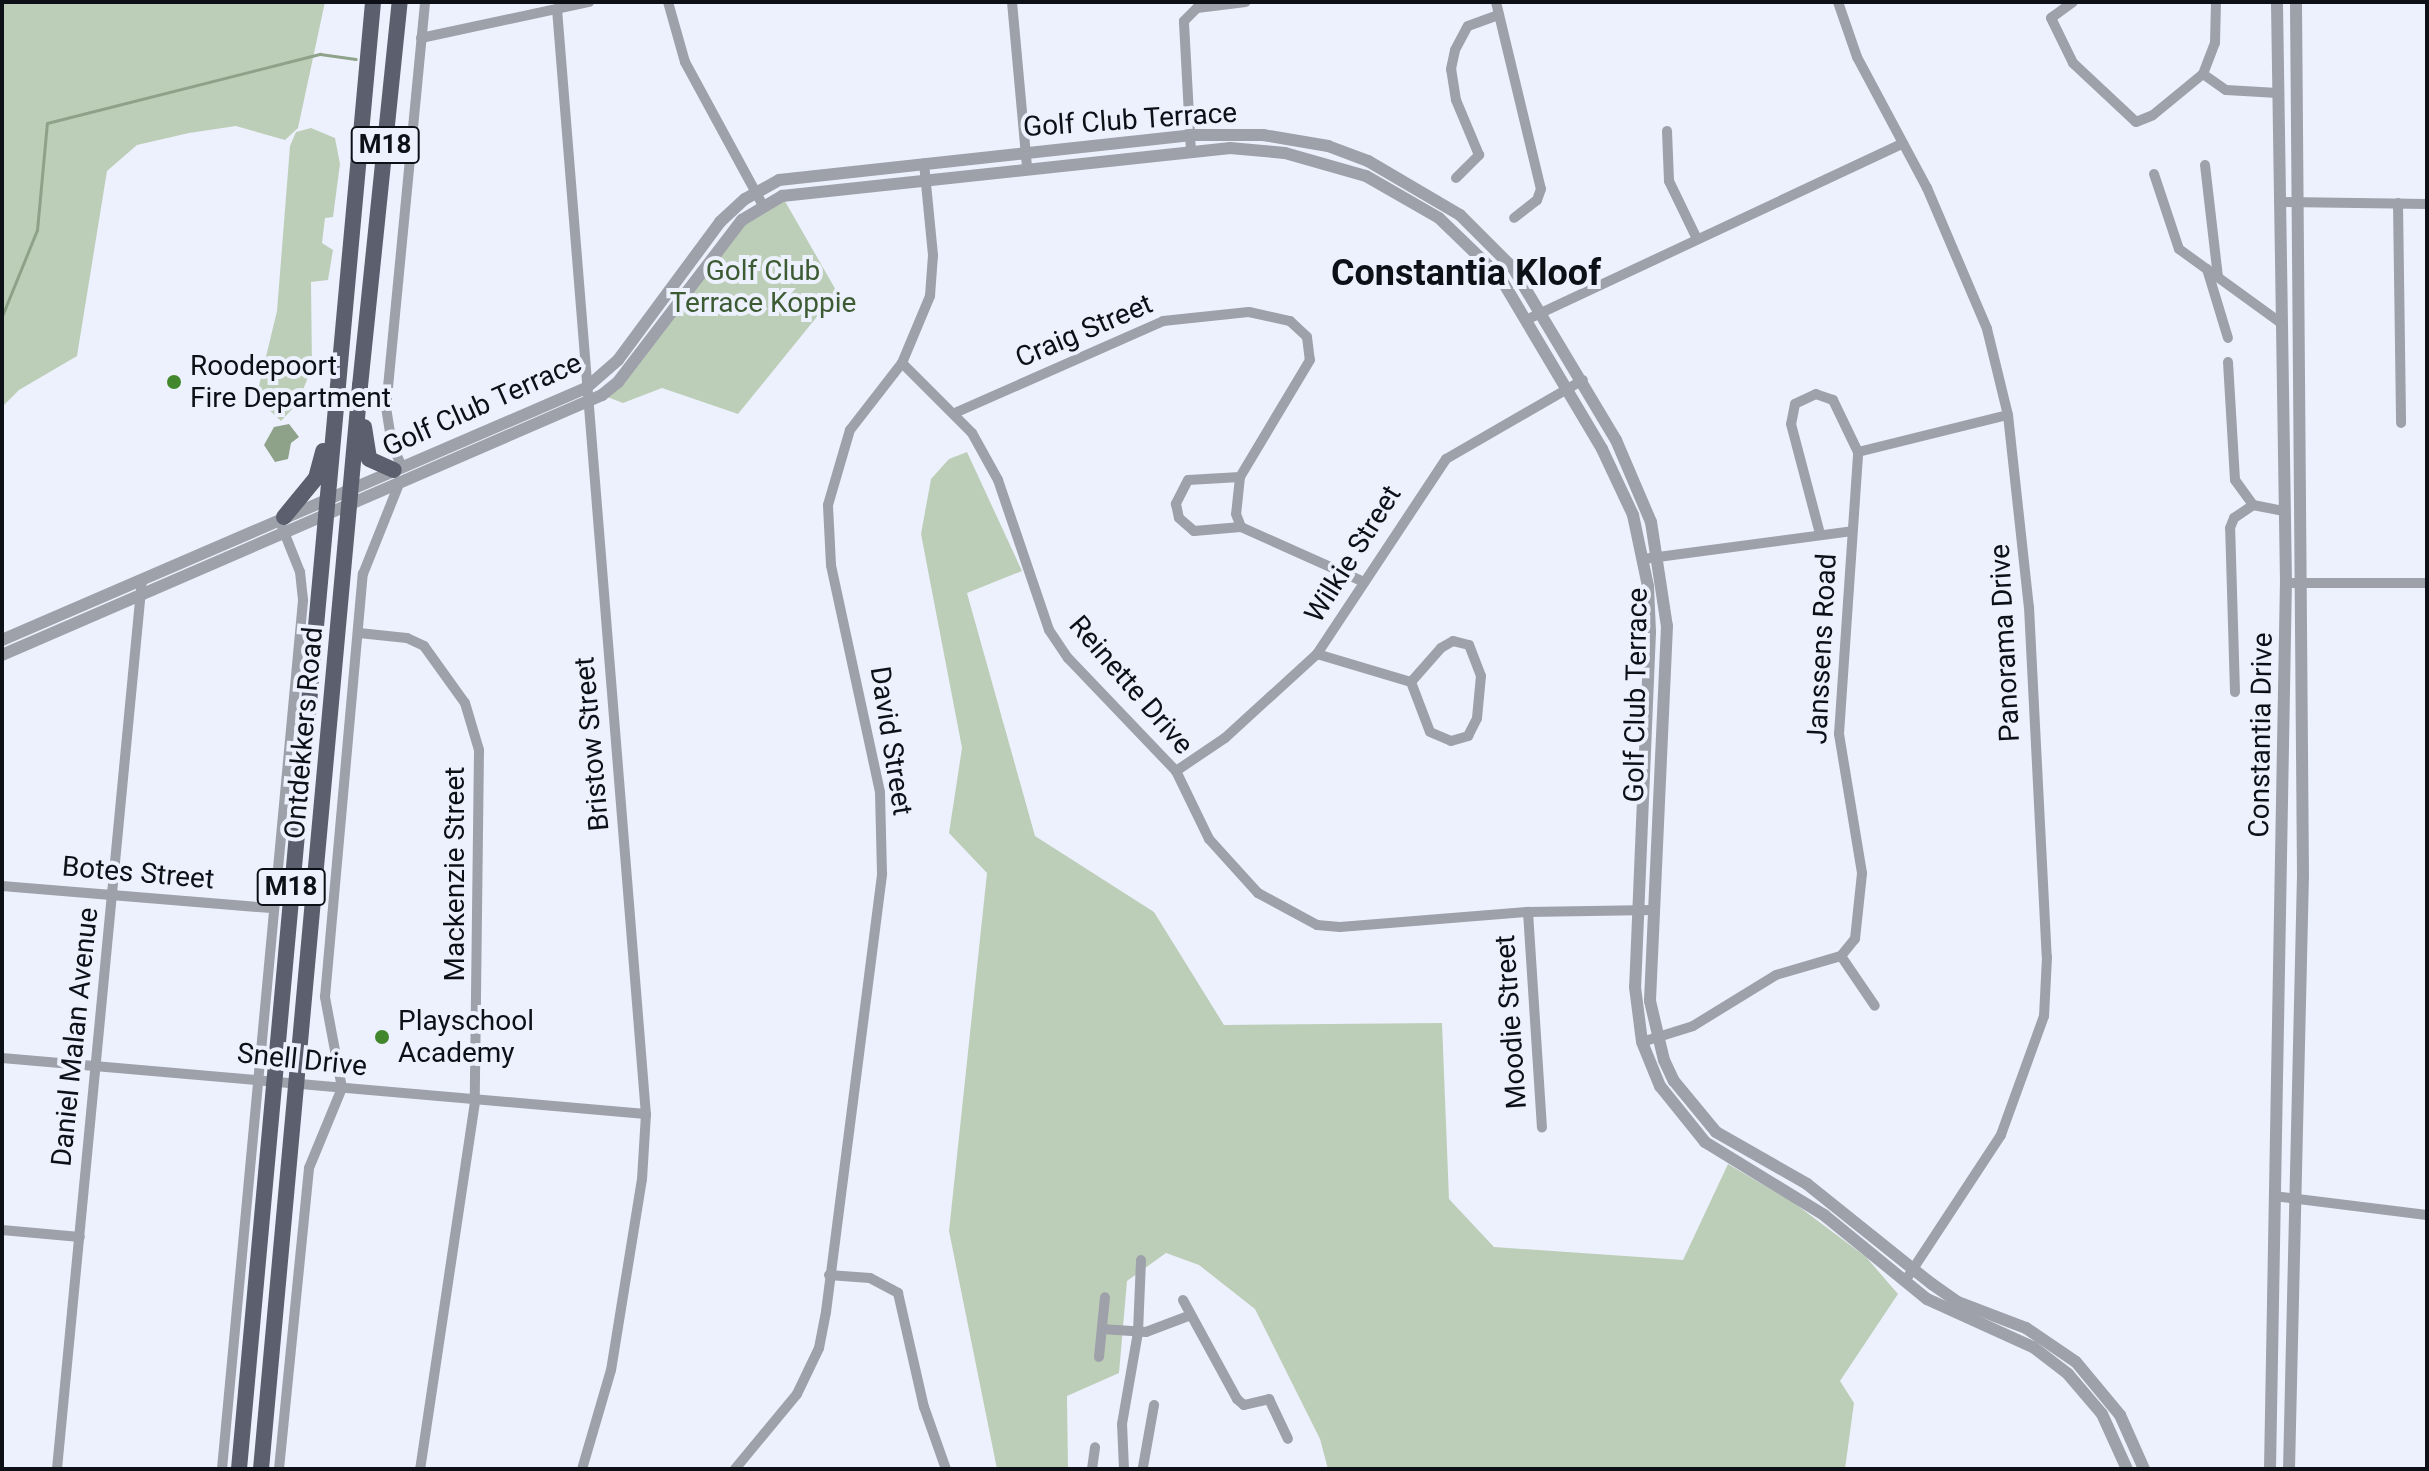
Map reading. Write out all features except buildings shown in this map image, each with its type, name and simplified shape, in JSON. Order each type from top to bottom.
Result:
[{"type":"main road","name":"Ontdekkers Road","points":[[239,1469],[373,2]]},
{"type":"main road","name":"Ontdekkers Road","points":[[261,1469],[360,386],[400,2]]},
{"type":"main road","points":[[360,386],[369,459],[399,474]]},
{"type":"main road","points":[[282,523],[316,478],[335,395]]},
{"type":"street","points":[[399,474],[386,408],[425,2]]},
{"type":"street","points":[[421,38],[589,2]]},
{"type":"street","points":[[668,2],[685,62],[759,198]]},
{"type":"street","points":[[1012,2],[1027,168]]},
{"type":"street","points":[[1191,152],[1184,21],[1197,8],[1246,2]]},
{"type":"street","points":[[1496,2],[1541,189],[1537,200],[1514,218]]},
{"type":"street","name":"Panorama Drive","points":[[1838,2],[1857,57],[1903,143],[1972,287],[2008,415],[2029,607],[2047,957],[2044,1016],[2001,1135],[1906,1281]]},
{"type":"street","points":[[2073,2],[2052,13],[2052,23],[2084,78],[2130,121],[2153,115],[2203,74],[2215,43],[2216,2]]},
{"type":"street","name":"Constantia Drive","points":[[2270,1469],[2286,583],[2277,2]]},
{"type":"street","name":"Constantia Drive","points":[[2289,1469],[2296,1196],[2303,582],[2296,2]]},
{"type":"street","name":"Bristow Street","points":[[557,9],[646,1114],[642,1179],[611,1370],[582,1469]]},
{"type":"street","points":[[1456,178],[1479,155],[1456,100],[1451,69],[1455,50],[1468,26],[1499,15]]},
{"type":"street","points":[[2203,74],[2226,90],[2278,93]]},
{"type":"street","points":[[1667,131],[1669,181],[1697,239]]},
{"type":"street","name":"Golf Club Terrace","points":[[2,640],[618,382],[759,198],[794,177],[1190,135],[1263,135],[1328,146],[1414,184],[1492,245],[1543,312],[1583,380],[1637,484],[1661,558],[1667,626],[1650,1001],[1657,1038],[1684,1098],[1716,1132],[1807,1184],[1958,1302],[2026,1328],[2076,1362],[2120,1415],[2144,1469]]},
{"type":"street","points":[[1528,319],[1903,143]]},
{"type":"street","name":"Golf Club Terrace","points":[[759,198],[807,190],[1230,148],[1285,153],[1334,164],[1389,186],[1476,250],[1528,319],[1622,489],[1643,559],[1650,632],[1636,912],[1642,1042],[1671,1106],[1705,1142],[1824,1215],[1947,1311],[2033,1347],[2068,1374],[2102,1414],[2127,1469]]},
{"type":"street","name":"David Street","points":[[735,1469],[787,1407],[811,1369],[829,1275],[882,874],[880,792],[831,565],[828,505],[850,430],[902,363],[930,296],[933,255],[924,163]]},
{"type":"street","points":[[2205,165],[2218,277]]},
{"type":"street","points":[[2154,174],[2176,244],[2281,323]]},
{"type":"street","points":[[2279,202],[2427,204]]},
{"type":"street","points":[[2398,203],[2401,423]]},
{"type":"street","points":[[2207,269],[2228,338]]},
{"type":"street","name":"Craig Street","points":[[957,412],[1163,321],[1197,314],[1267,314],[1299,327],[1307,337],[1310,360],[1240,477],[1234,505],[1241,527]]},
{"type":"street","points":[[2228,362],[2233,475],[2253,505]]},
{"type":"street","name":"Reinette Drive","points":[[902,363],[957,412],[998,480],[1049,630],[1068,658],[1176,771],[1209,839],[1241,880],[1317,925],[1368,928],[1528,912],[1652,910]]},
{"type":"street","name":"Wilkie Street","points":[[1176,771],[1225,738],[1317,654],[1446,459],[1583,380]]},
{"type":"street","points":[[1820,534],[1791,424],[1795,404],[1816,394],[1833,400],[1858,452],[2008,415]]},
{"type":"street","name":"Janssens Road","points":[[1841,956],[1855,939],[1861,913],[1860,862],[1839,734],[1858,452]]},
{"type":"street","name":"Ontdekkers Road","points":[[342,1088],[325,997],[363,574],[399,474]]},
{"type":"street","points":[[1240,477],[1188,480],[1176,504],[1179,518],[1194,531],[1241,527],[1364,582]]},
{"type":"street","points":[[2235,692],[2230,528],[2234,518],[2253,505],[2285,511]]},
{"type":"street","name":"Golf Club Terrace","points":[[2,655],[138,601],[282,523]]},
{"type":"street","name":"Ontdekkers Road","points":[[222,1469],[271,908],[303,600],[300,572],[282,523]]},
{"type":"street","points":[[1643,559],[1852,531]]},
{"type":"street","name":"Daniel Malan Avenue","points":[[57,1469],[142,579]]},
{"type":"street","points":[[2286,583],[2427,583]]},
{"type":"street","name":"Daniel Malan Avenue","points":[[129,585],[138,601]]},
{"type":"street","name":"Mackenzie Street","points":[[359,633],[407,638],[424,646],[475,724],[480,770],[475,1102],[420,1469]]},
{"type":"street","points":[[1453,641],[1469,645],[1481,676],[1477,718],[1468,736],[1451,741],[1430,732],[1411,682],[1441,648],[1453,641]]},
{"type":"street","points":[[1317,654],[1411,682]]},
{"type":"street","name":"Botes Street","points":[[2,886],[271,908]]},
{"type":"street","name":"Moodie Street","points":[[1528,912],[1542,1128]]},
{"type":"street","points":[[1642,1042],[1713,1016],[1776,975],[1841,956],[1875,1006]]},
{"type":"street","name":"Snell Drive","points":[[2,1058],[298,1081],[475,1102],[646,1114]]},
{"type":"street","points":[[279,1469],[309,1168],[342,1088]]},
{"type":"street","points":[[2274,1196],[2296,1196],[2427,1215]]},
{"type":"street","points":[[2,1230],[80,1237]]},
{"type":"street","points":[[1124,1469],[1122,1424],[1138,1332],[1141,1260]]},
{"type":"street","points":[[829,1275],[870,1278],[898,1293],[924,1407],[946,1469]]},
{"type":"street","points":[[1099,1357],[1105,1297]]},
{"type":"street","points":[[1183,1300],[1237,1399],[1244,1405],[1269,1399],[1288,1439]]},
{"type":"street","points":[[1102,1329],[1138,1332],[1191,1315]]},
{"type":"street","points":[[1143,1467],[1154,1405]]},
{"type":"street","points":[[1124,1440],[1146,1440]]},
{"type":"street","points":[[1092,1469],[1095,1447]]},
{"type":"green space","points":[[2,2],[325,2],[298,128],[285,140],[236,126],[189,133],[137,145],[107,171],[77,356],[19,390],[2,407]]},
{"type":"green space","points":[[311,128],[335,138],[340,164],[333,217],[325,218],[322,243],[333,250],[328,280],[311,282],[312,368],[297,404],[281,421],[256,398],[277,311],[290,146],[296,132]]},
{"type":"green space","name":"Golf Club Terrace Koppie","points":[[782,196],[837,292],[738,414],[662,388],[623,403],[602,395],[742,220]]},
{"type":"green space","points":[[967,452],[1022,571],[967,593],[1035,836],[1154,912],[1224,1025],[1442,1023],[1449,1199],[1494,1247],[1683,1260],[1728,1164],[1794,1203],[1866,1257],[1898,1294],[1840,1381],[1854,1403],[1845,1469],[1328,1469],[1320,1439],[1255,1309],[1199,1265],[1166,1253],[1127,1281],[1119,1373],[1067,1396],[1068,1469],[997,1469],[949,1231],[987,873],[949,833],[962,748],[921,534],[931,479],[949,459]]},
{"type":"shaded area","points":[[289,424],[299,437],[291,443],[288,459],[275,462],[264,445],[274,427]]},
{"type":"waterway","points":[[2,316],[37,230],[47,123],[320,54],[356,59]]},
{"type":"place","name":"Roodepoort Fire Department","points":[[174,382]]},
{"type":"place","name":"Playschool Academy","points":[[382,1037]]},
{"type":"district","name":"Constantia Kloof","points":[[1466,274]]}]
